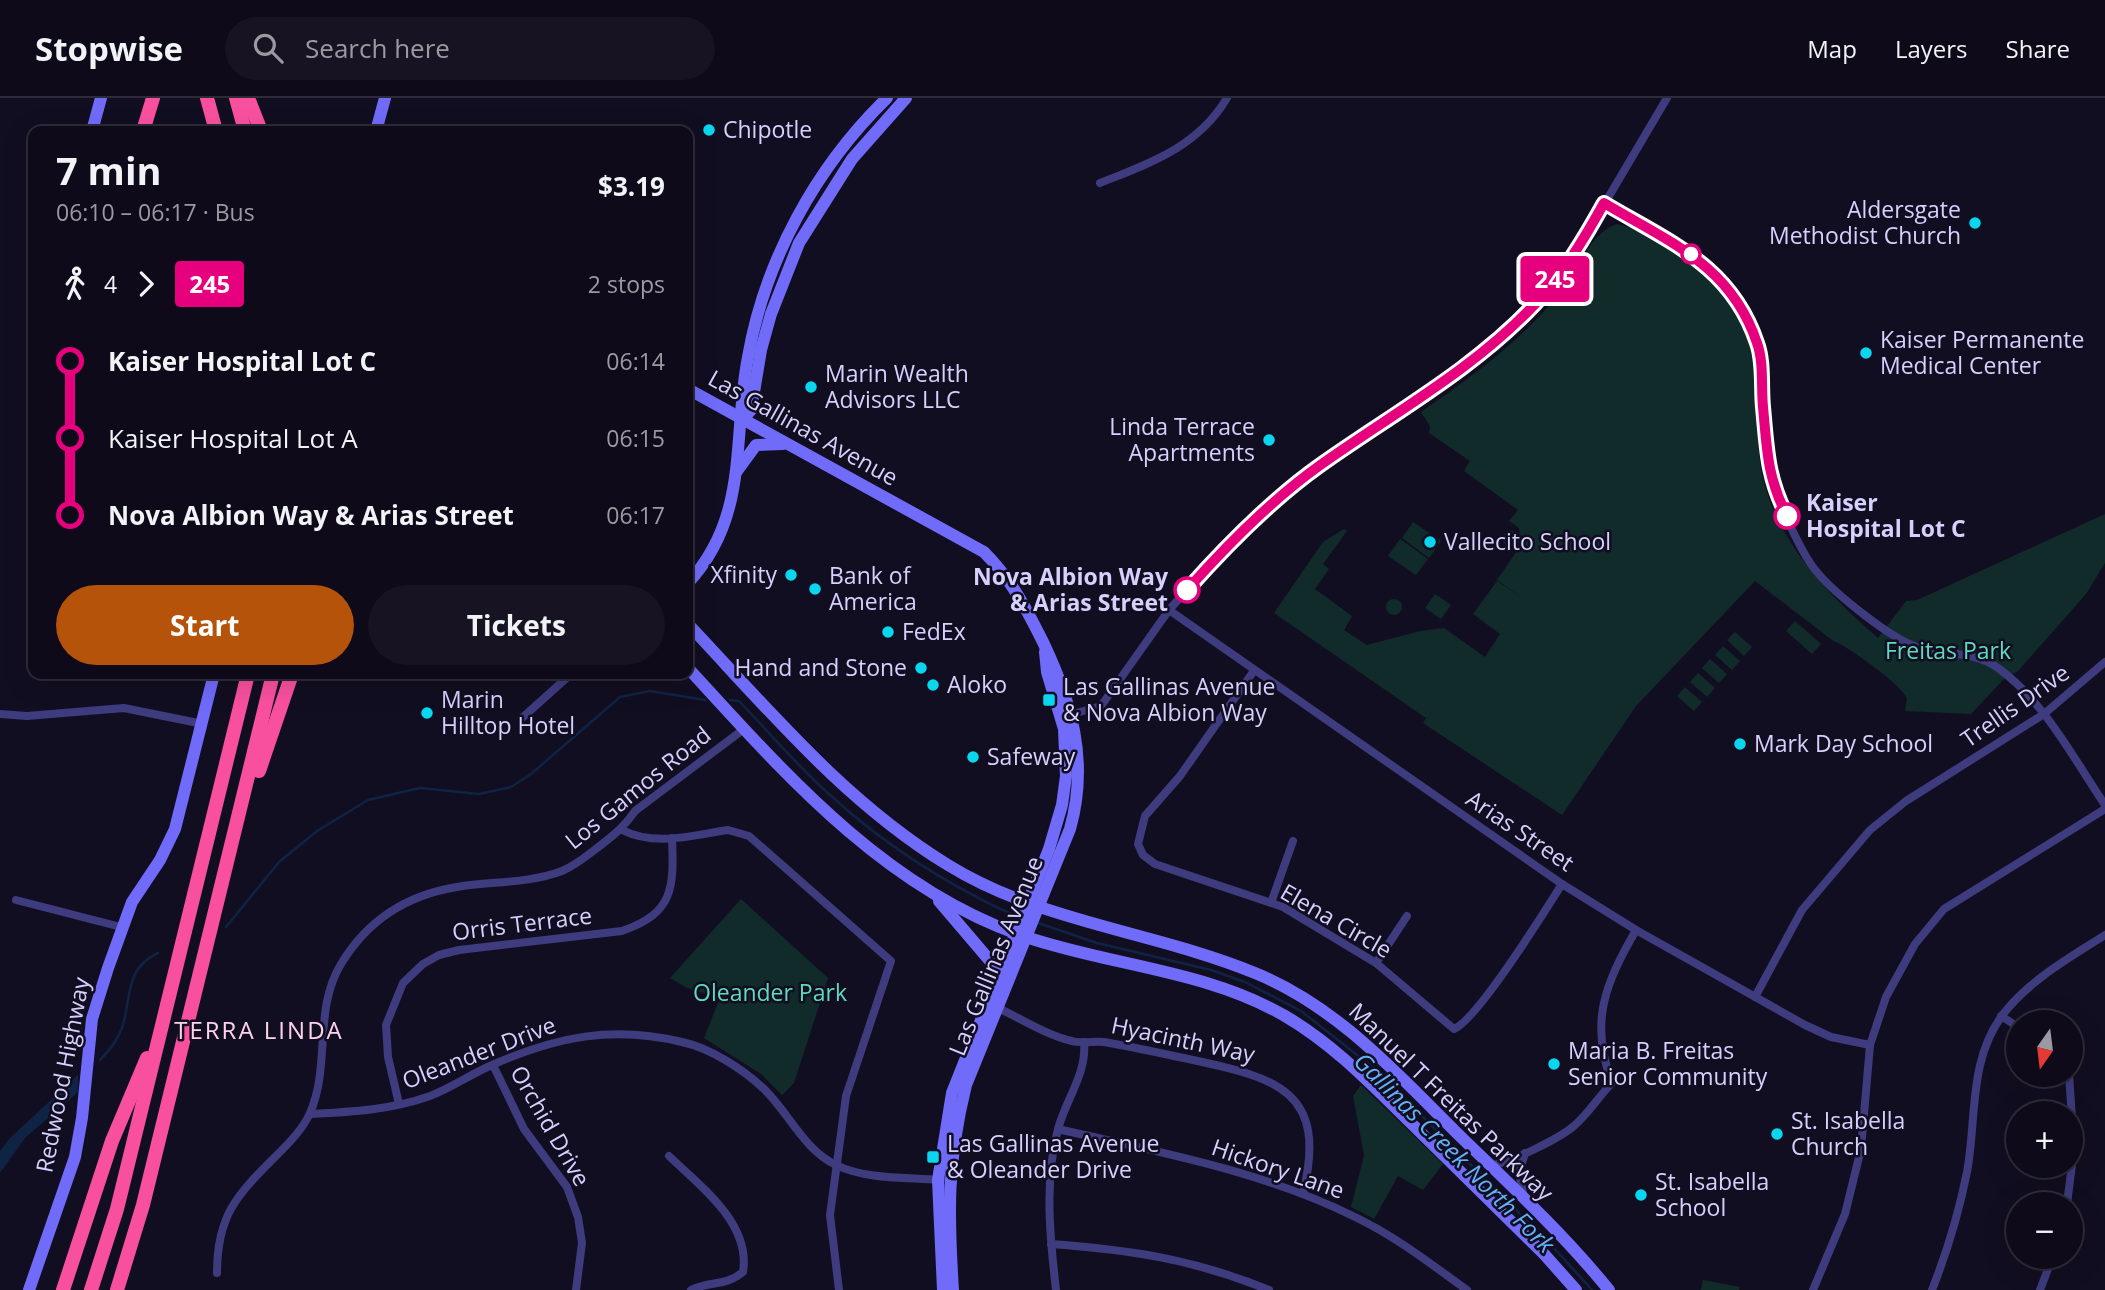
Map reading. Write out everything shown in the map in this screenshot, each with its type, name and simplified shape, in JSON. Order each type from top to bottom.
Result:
[{"type":"highway","points":[[145,126],[153,98]]},
{"type":"highway","points":[[207,98],[215,126]]},
{"type":"highway","points":[[236,98],[244,126]]},
{"type":"highway","points":[[248,98],[259,126]]},
{"type":"highway","points":[[91,1290],[117,1209],[247,679]]},
{"type":"highway","points":[[117,1290],[140,1214],[272,679]]},
{"type":"highway","points":[[229,858],[290,679]]},
{"type":"highway","points":[[63,1290],[112,1141],[165,1015]]},
{"type":"main road","points":[[94,126],[102,98]]},
{"type":"main road","points":[[377,126],[385,98]]},
{"type":"main road","points":[[693,578],[715,549],[732,507],[743,387],[752,335],[784,258],[829,167],[887,98]]},
{"type":"main road","points":[[742,420],[751,410],[761,350],[784,258],[840,175],[906,98]]},
{"type":"main road","points":[[714,405],[727,404],[743,387]]},
{"type":"main road","name":"Las Gallinas Avenue","points":[[693,392],[984,552],[1006,573],[1024,601],[1044,645],[1047,672],[1066,716],[1080,765],[1076,808],[991,1005],[966,1085],[943,1181],[943,1290]]},
{"type":"main road","points":[[736,474],[756,445],[789,444]]},
{"type":"main road","name":"Manuel T Freitas Parkway","points":[[693,629],[843,787],[1026,920],[1090,955],[1201,979],[1247,996],[1286,1016],[1333,1048],[1544,1254],[1576,1290]]},
{"type":"main road","name":"Manuel T Freitas Parkway","points":[[693,673],[829,814],[931,893],[1026,920],[1209,956],[1258,974],[1297,994],[1347,1027],[1524,1199],[1609,1290]]},
{"type":"main road","name":"Redwood Highway","points":[[29,1290],[75,1157],[82,1118],[92,1019],[121,927],[132,902],[160,860],[176,829],[213,679]]},
{"type":"main road","name":"Las Gallinas Avenue","points":[[991,1005],[996,977],[1026,920],[1062,805],[1066,716]]},
{"type":"main road","points":[[1062,805],[1076,808]]},
{"type":"main road","points":[[931,893],[991,962],[996,977]]},
{"type":"main road","name":"Las Gallinas Avenue","points":[[943,1181],[953,1290]]},
{"type":"street","points":[[1100,183],[1156,161],[1186,144],[1212,120],[1227,98]]},
{"type":"street","points":[[1066,716],[1101,706],[1169,610],[1228,544],[1317,467],[1482,354],[1536,303],[1574,255],[1667,98]]},
{"type":"street","points":[[1604,203],[1702,261],[1723,279],[1739,301],[1758,345],[1767,463],[1776,495],[1815,571],[1873,620],[1907,643],[1931,651],[1968,654],[1999,668],[2043,714],[2105,807],[1944,909],[1915,944],[1886,997],[1870,1045],[1861,1149],[1844,1214],[1813,1290]]},
{"type":"street","name":"Arias Street","points":[[1169,610],[1253,672],[1562,884],[1636,930],[1831,1037],[1870,1045]]},
{"type":"street","name":"Trellis Drive","points":[[1755,997],[1802,910],[1870,830],[1906,801],[2043,714],[2105,662]]},
{"type":"street","name":"Elena Circle","points":[[1253,672],[1180,776],[1145,816],[1139,844],[1143,855],[1155,864],[1283,907],[1376,963],[1447,1026],[1458,1028],[1508,966],[1562,884]]},
{"type":"street","points":[[522,718],[547,699],[566,679]]},
{"type":"street","points":[[0,714],[27,716],[124,708],[203,724]]},
{"type":"street","name":"Los Gamos Road","points":[[217,1273],[222,1232],[237,1195],[285,1148],[310,1114],[320,1078],[322,1017],[329,990],[340,965],[363,932],[395,908],[424,895],[458,887],[536,879],[564,870],[622,830],[635,811],[744,729]]},
{"type":"street","points":[[622,830],[636,837],[654,840],[728,830],[749,836],[891,961],[846,1096],[830,1215],[839,1290]]},
{"type":"street","name":"Orris Terrace","points":[[399,1104],[388,1057],[386,1026],[403,983],[439,955],[622,931],[640,924],[661,908],[669,895],[674,879],[672,838]]},
{"type":"street","points":[[1270,903],[1293,841]]},
{"type":"street","points":[[16,900],[121,927]]},
{"type":"street","points":[[1376,963],[1407,916]]},
{"type":"street","points":[[1490,1165],[1501,1165],[1575,1125],[1612,1083],[1602,1056],[1599,1035],[1601,1013],[1614,969],[1636,930]]},
{"type":"street","points":[[1932,1290],[1967,1171],[1977,1072],[1983,1049],[2001,1016],[2040,977],[2105,935]]},
{"type":"street","name":"Hyacinth Way","points":[[991,1005],[1072,1041],[1102,1042],[1243,1070],[1271,1080],[1294,1101],[1310,1136],[1311,1162],[1303,1193]]},
{"type":"street","points":[[2001,1016],[2006,1019]]},
{"type":"street","name":"Oleander Drive","points":[[310,1114],[365,1111],[399,1104],[431,1095],[493,1065],[566,1039],[626,1032],[685,1042],[731,1064],[764,1090],[805,1142],[836,1165],[880,1176],[943,1181]]},
{"type":"street","points":[[1056,1290],[1051,1244],[1050,1186],[1058,1129],[1083,1067],[1084,1042]]},
{"type":"street","name":"Orchid Drive","points":[[493,1065],[524,1129],[567,1187],[578,1217],[582,1243],[576,1290]]},
{"type":"street","points":[[2069,1192],[2074,1149],[2070,1087]]},
{"type":"street","name":"Hickory Lane","points":[[1058,1129],[1183,1158],[1303,1193],[1357,1217],[1409,1248],[1467,1290]]},
{"type":"street","points":[[1524,1199],[1520,1173],[1525,1153]]},
{"type":"street","points":[[669,1156],[723,1209],[744,1250],[743,1272],[730,1283],[700,1285],[691,1290]]},
{"type":"street","points":[[1051,1244],[1124,1249],[1182,1261],[1218,1269],[1269,1290]]},
{"type":"street","points":[[2040,1290],[2048,1269]]},
{"type":"green space","name":"Freitas Park","points":[[1617,224],[1659,242],[1681,256],[1721,292],[1737,312],[1749,333],[1755,354],[1762,475],[1776,514],[1786,535],[1812,573],[1878,638],[1906,601],[1917,600],[2105,514],[2105,563],[2086,594],[2018,671],[2003,680],[1971,714],[1905,711],[1907,698],[1884,674],[1832,640],[1755,581],[1636,706],[1562,815],[1423,723],[1426,718],[1274,613],[1323,542],[1344,529],[1347,531],[1323,564],[1329,569],[1315,589],[1352,616],[1344,630],[1367,645],[1420,631],[1444,628],[1485,657],[1500,634],[1473,614],[1497,581],[1525,600],[1497,580],[1521,545],[1519,528],[1509,521],[1518,510],[1464,471],[1470,461],[1429,433],[1430,426],[1421,412],[1477,372],[1529,327],[1560,293],[1591,244],[1599,235]]},
{"type":"green space","points":[[1413,522],[1441,541],[1429,558],[1402,538]]},
{"type":"green space","points":[[1508,531],[1514,531],[1519,539],[1517,545],[1508,547],[1503,542],[1503,536]]},
{"type":"green space","points":[[1400,539],[1428,559],[1416,575],[1388,556]]},
{"type":"green space","points":[[1435,594],[1451,605],[1441,619],[1425,608]]},
{"type":"green space","points":[[1394,599],[1400,601],[1400,613],[1394,615],[1388,613],[1386,607],[1388,601]]},
{"type":"green space","points":[[1795,621],[1821,644],[1812,654],[1786,631]]},
{"type":"green space","points":[[1735,632],[1752,647],[1744,656],[1727,640]]},
{"type":"green space","points":[[1723,646],[1740,661],[1732,670],[1715,655]]},
{"type":"green space","points":[[1710,659],[1727,674],[1719,683],[1702,668]]},
{"type":"green space","points":[[1698,673],[1715,688],[1707,697],[1690,682]]},
{"type":"green space","points":[[1685,687],[1702,702],[1694,711],[1677,696]]},
{"type":"green space","name":"Oleander Park","points":[[741,899],[828,978],[794,1083],[782,1095],[761,1074],[704,1038],[720,998],[687,988],[670,978]]},
{"type":"green space","points":[[1361,1085],[1443,1164],[1423,1190],[1398,1176],[1374,1219],[1351,1207],[1364,1155],[1353,1096]]},
{"type":"green space","points":[[1703,1280],[1740,1287],[1739,1290],[1701,1290]]},
{"type":"water","points":[[78,1075],[78,1092],[25,1138],[0,1173],[0,1151],[10,1138]]},
{"type":"waterway","name":"Gallinas Creek North Fork","points":[[226,927],[279,862],[317,831],[368,800],[420,788],[479,794],[511,787],[531,774],[620,697],[650,691],[705,700]]},
{"type":"waterway","name":"Gallinas Creek North Fork","points":[[730,700],[739,701],[817,783],[894,847],[940,877],[1013,915]]},
{"type":"waterway","name":"Gallinas Creek North Fork","points":[[1038,923],[1097,943],[1211,970],[1245,982],[1301,1011],[1375,1069],[1554,1248],[1592,1290]]},
{"type":"waterway","name":"Gallinas Creek North Fork","points":[[100,1060],[113,1045],[122,1028],[134,976],[139,967],[158,953]]},
{"type":"bus line","name":"245","points":[[1187,590],[1228,544],[1317,467],[1482,354],[1536,303],[1574,255],[1604,203],[1702,261],[1723,279],[1739,301],[1758,345],[1767,463],[1776,495],[1787,516]]},
{"type":"place","name":"Chipotle","points":[[709,130]]},
{"type":"place","name":"Aldersgate Methodist Church","points":[[1975,223]]},
{"type":"place","name":"Kaiser Permanente Medical Center","points":[[1866,353]]},
{"type":"place","name":"Marin Wealth Advisors LLC","points":[[811,387]]},
{"type":"place","name":"Linda Terrace Apartments","points":[[1269,440]]},
{"type":"place","name":"Kaiser Hospital Lot C","points":[[1787,516]]},
{"type":"place","name":"Vallecito School","points":[[1430,542]]},
{"type":"place","name":"Xfinity","points":[[791,575]]},
{"type":"place","name":"Bank of America","points":[[815,589]]},
{"type":"place","name":"Nova Albion Way & Arias Street","points":[[1187,590]]},
{"type":"place","name":"FedEx","points":[[888,632]]},
{"type":"place","name":"Hand and Stone","points":[[921,668]]},
{"type":"place","name":"Aloko","points":[[933,685]]},
{"type":"place","name":"Las Gallinas Avenue & Nova Albion Way","points":[[1049,700]]},
{"type":"place","name":"Marin Hilltop Hotel","points":[[427,713]]},
{"type":"place","name":"Mark Day School","points":[[1740,744]]},
{"type":"place","name":"Safeway","points":[[973,757]]},
{"type":"place","name":"Maria B. Freitas Senior Community","points":[[1554,1064]]},
{"type":"place","name":"St. Isabella Church","points":[[1777,1134]]},
{"type":"place","name":"Las Gallinas Avenue & Oleander Drive","points":[[933,1157]]},
{"type":"place","name":"St. Isabella School","points":[[1641,1195]]},
{"type":"district","name":"TERRA LINDA","points":[[259,1031]]}]
